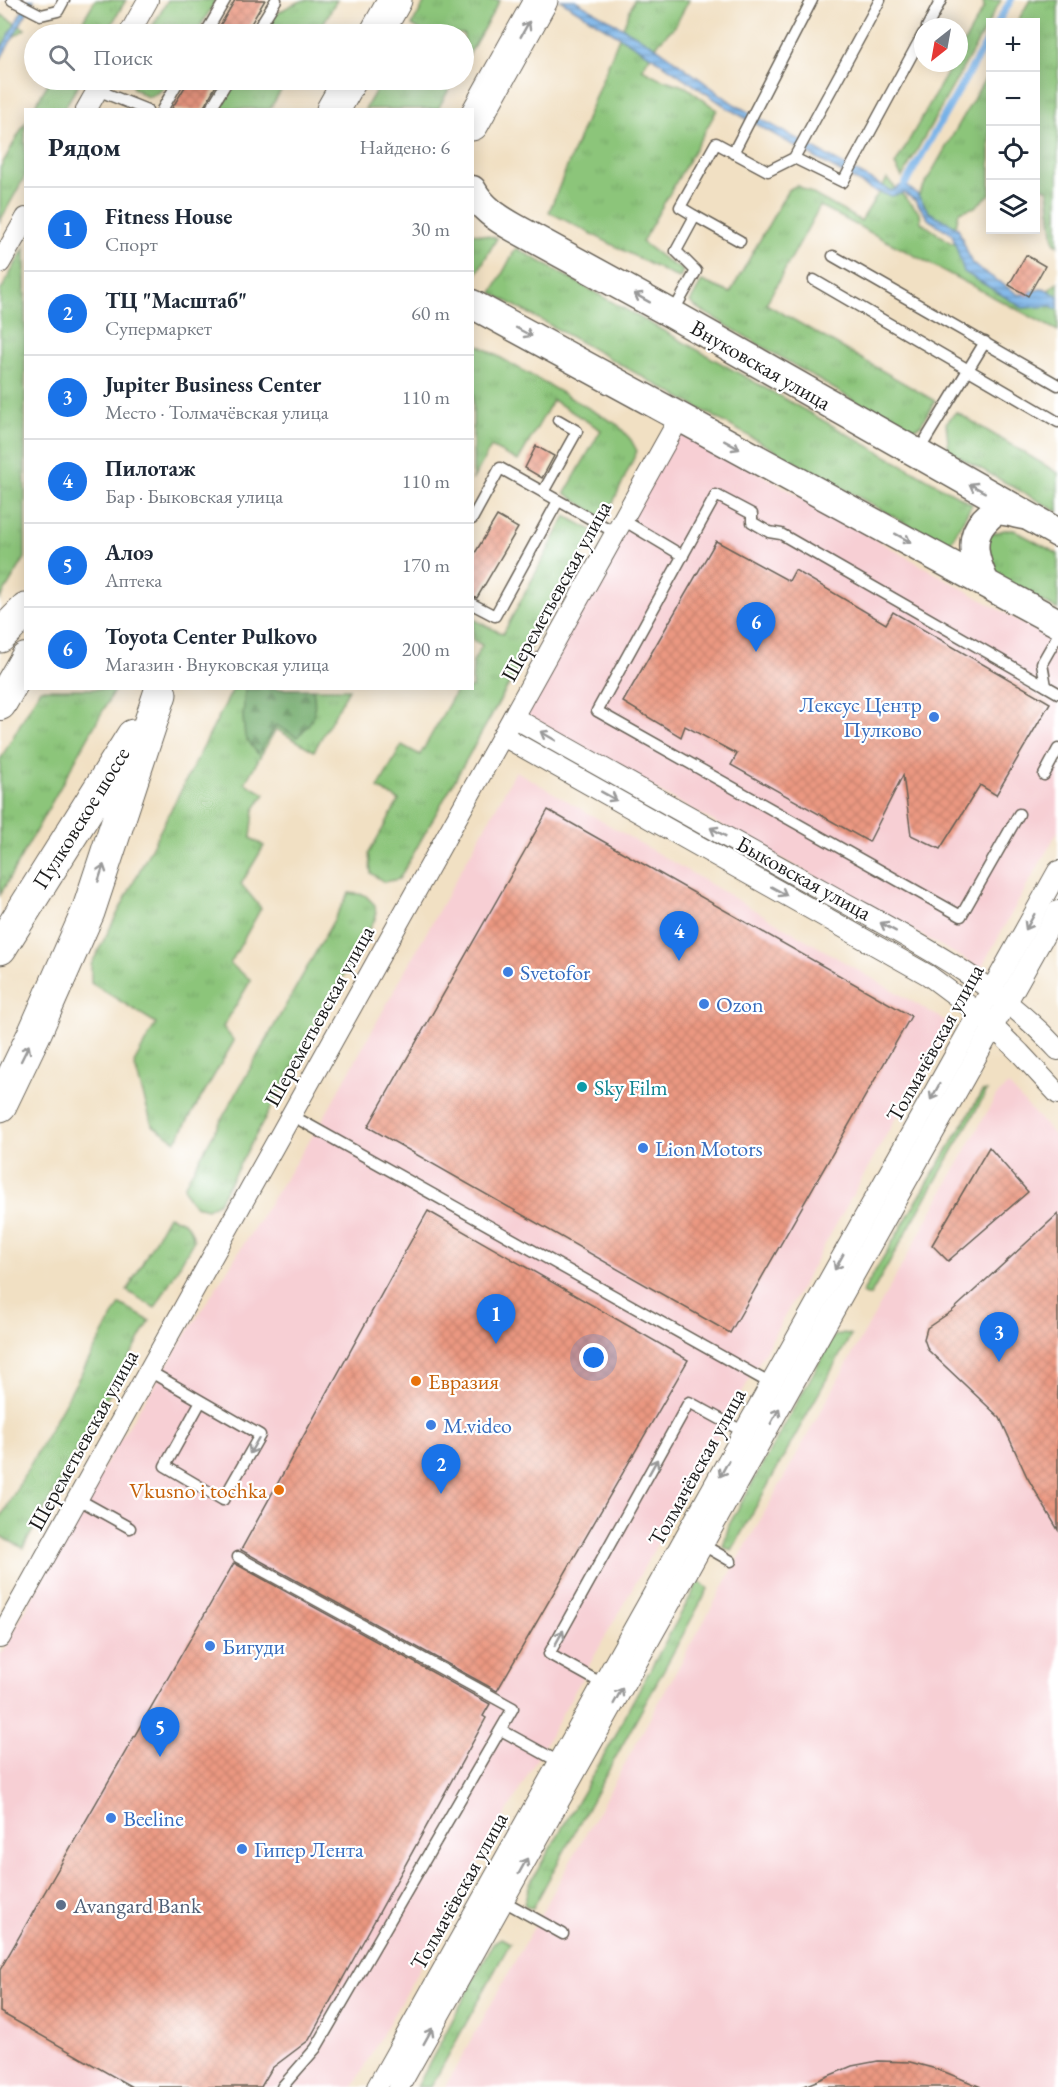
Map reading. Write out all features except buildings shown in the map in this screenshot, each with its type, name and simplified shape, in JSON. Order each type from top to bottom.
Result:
[{"type":"highway","points":[[382,24],[396,0]]},
{"type":"highway","points":[[474,120],[541,0]]},
{"type":"highway","points":[[334,108],[344,90]]},
{"type":"highway","points":[[0,636],[24,612]]},
{"type":"highway","points":[[0,1105],[88,912],[161,691]]},
{"type":"highway","name":"Пулковское шоссе","points":[[0,948],[161,691]]},
{"type":"main road","points":[[0,704],[24,662]]},
{"type":"street","points":[[135,24],[148,0]]},
{"type":"street","points":[[87,108],[97,90]]},
{"type":"street","name":"Внуковская улица","points":[[474,193],[494,216],[1058,533]]},
{"type":"street","points":[[0,263],[24,221]]},
{"type":"street","points":[[474,305],[1058,623]]},
{"type":"street","name":"Шереметьевская улица","points":[[0,1638],[680,417]]},
{"type":"street","points":[[985,583],[974,555],[974,540],[980,526],[989,515],[998,511],[1028,516]]},
{"type":"street","name":"Быковская улица","points":[[513,717],[939,956],[1000,996],[1036,1026],[1058,1050]]},
{"type":"street","name":"Быковская улица","points":[[503,736],[928,975],[986,1020],[1058,1094]]},
{"type":"street","name":"Толмачёвская улица","points":[[1000,996],[1058,871]]},
{"type":"street","name":"Толмачёвская улица","points":[[377,2087],[495,1897],[703,1545],[779,1388],[1000,996],[1058,911]]},
{"type":"street","name":"Толмачёвская улица","points":[[399,2087],[495,1897],[559,1762],[744,1432],[779,1388]]},
{"type":"lane","points":[[12,0],[41,15],[58,11],[64,0]]},
{"type":"lane","points":[[211,24],[225,0]]},
{"type":"lane","points":[[261,24],[276,0]]},
{"type":"lane","points":[[733,153],[812,0]]},
{"type":"lane","points":[[740,241],[680,207],[716,143],[768,171],[794,158],[880,0]]},
{"type":"lane","points":[[932,18],[941,0]]},
{"type":"lane","points":[[794,158],[843,182],[914,51]]},
{"type":"lane","points":[[109,90],[143,108]]},
{"type":"lane","points":[[163,108],[173,90]]},
{"type":"lane","points":[[211,108],[222,90]]},
{"type":"lane","points":[[672,314],[696,270],[676,251],[695,216]]},
{"type":"lane","points":[[833,256],[1058,385]]},
{"type":"lane","points":[[814,280],[969,368],[1058,422]]},
{"type":"lane","points":[[917,454],[985,342]]},
{"type":"lane","points":[[543,492],[577,431],[558,420]]},
{"type":"lane","points":[[474,515],[500,468],[558,501],[683,556]]},
{"type":"lane","points":[[1019,814],[961,916],[597,711],[716,495],[752,514],[752,522],[769,532],[781,534],[1058,693]]},
{"type":"lane","points":[[474,605],[495,616],[558,501]]},
{"type":"lane","points":[[1046,686],[1042,663],[1058,635]]},
{"type":"lane","points":[[1044,775],[1058,749]]},
{"type":"lane","points":[[291,1115],[779,1388]]},
{"type":"lane","points":[[149,1371],[201,1401],[260,1436],[223,1500],[165,1466],[201,1401]]},
{"type":"lane","points":[[603,1684],[549,1654],[689,1402],[744,1432]]},
{"type":"lane","points":[[78,1499],[130,1528]]},
{"type":"lane","points":[[703,1545],[731,1561]]},
{"type":"lane","points":[[238,1557],[513,1708],[316,2048],[282,2087]]},
{"type":"lane","points":[[501,1730],[559,1762]]},
{"type":"lane","points":[[495,1897],[562,1934]]},
{"type":"shaded area","points":[[678,427],[1058,643],[1058,831],[981,968],[512,711]]},
{"type":"shaded area","points":[[516,771],[949,1023],[353,2087],[0,2087],[0,1656],[113,1450],[323,1119]]},
{"type":"shaded area","points":[[1008,1085],[1058,1139],[1058,2087],[445,2087],[996,1096]]},
{"type":"green space","points":[[95,0],[126,0],[112,24],[81,24]]},
{"type":"green space","points":[[168,0],[216,0],[202,24],[154,24]]},
{"type":"green space","points":[[305,0],[337,0],[323,24],[266,24],[290,5]]},
{"type":"green space","points":[[426,0],[500,0],[474,46],[474,24],[413,24]]},
{"type":"green space","points":[[634,0],[689,0],[675,26],[659,42],[642,69],[659,78],[686,87],[717,110],[642,242],[683,270],[680,278],[549,212]]},
{"type":"green space","points":[[983,0],[1001,0],[991,18],[986,18],[986,27],[968,59],[968,36],[984,7]]},
{"type":"green space","points":[[1030,0],[1058,0],[1058,245],[1054,242],[1048,190],[1040,186],[1040,18],[1019,18]]},
{"type":"green space","points":[[0,14],[24,30],[0,46]]},
{"type":"green space","points":[[948,72],[961,72],[902,177],[895,165]]},
{"type":"green space","points":[[986,77],[986,197],[975,207],[959,212],[955,230],[928,215],[917,198]]},
{"type":"green space","points":[[44,90],[75,90],[65,108],[34,108]]},
{"type":"green space","points":[[136,90],[161,90],[154,94],[147,97]]},
{"type":"green space","points":[[225,90],[281,90],[271,108],[216,108]]},
{"type":"green space","points":[[376,90],[448,90],[439,108],[366,108]]},
{"type":"green space","points":[[24,125],[24,178],[0,221],[0,168]]},
{"type":"green space","points":[[887,179],[920,213],[921,222],[951,243],[959,242],[967,268],[1018,300],[1043,295],[1058,282],[1058,331],[820,206],[766,304],[935,401],[920,426],[907,432],[690,302],[702,281],[730,293],[788,190],[797,185],[861,221]]},
{"type":"green space","points":[[474,233],[497,238],[474,278]]},
{"type":"green space","points":[[516,248],[972,504],[948,547],[492,293]]},
{"type":"green space","points":[[24,249],[24,560],[0,599],[0,292]]},
{"type":"green space","points":[[474,343],[618,425],[637,451],[605,520],[565,493],[601,430],[553,400],[518,461],[491,447],[474,477]]},
{"type":"green space","points":[[956,412],[1058,473],[1058,512],[949,451],[946,423]]},
{"type":"green space","points":[[566,516],[595,532],[399,879],[384,882],[371,873],[369,853],[399,800],[378,788],[402,745],[420,755],[456,690],[474,690],[474,660],[482,645],[474,641],[474,620],[503,634]]},
{"type":"green space","points":[[1014,530],[1058,554],[1058,610],[992,575],[985,541],[992,534]]},
{"type":"green space","points":[[39,690],[114,690],[0,895],[0,760]]},
{"type":"green space","points":[[232,690],[348,690],[314,751],[276,729],[245,783],[265,794],[254,810],[251,838],[264,846],[241,884],[261,908],[230,964],[251,980],[223,1027],[234,1041],[176,1141],[152,1125],[134,1063],[156,1023],[91,983],[91,965]]},
{"type":"green space","points":[[245,690],[313,690],[315,704],[308,726],[297,737],[276,725],[258,754],[245,737],[243,718]]},
{"type":"green space","points":[[349,893],[365,895],[375,905],[376,917],[219,1202],[207,1209],[198,1206],[191,1202],[184,1186]]},
{"type":"green space","points":[[987,1091],[870,1296],[862,1293],[982,1092]]},
{"type":"green space","points":[[168,1216],[185,1224],[194,1240],[155,1308],[127,1291]]},
{"type":"green space","points":[[120,1304],[150,1321],[23,1548],[0,1536],[0,1519]]},
{"type":"green space","points":[[844,1333],[851,1335],[732,1550],[723,1547],[729,1525],[834,1336]]},
{"type":"green space","points":[[699,1581],[708,1589],[533,1908],[527,1907],[524,1903],[530,1883],[615,1737]]},
{"type":"green space","points":[[501,1938],[510,1943],[431,2087],[417,2087],[494,1942]]},
{"type":"water","points":[[28,0],[34,0],[0,60],[0,51]]},
{"type":"water","points":[[560,0],[575,0],[656,47],[734,104],[891,191],[904,184],[917,194],[929,212],[958,228],[972,264],[1019,295],[1044,288],[1058,296],[1058,310],[1051,306],[1023,308],[964,272],[952,234],[929,220],[915,200],[904,193],[891,196],[874,191],[731,110],[651,56]]},
{"type":"waterway","points":[[1000,18],[1011,0]]},
{"type":"waterway","points":[[904,186],[986,43]]},
{"type":"place","name":"Toyota Center Pulkovo","points":[[756,652]]},
{"type":"place","name":"Лексус Центр Пулково","points":[[934,717]]},
{"type":"place","name":"Пилотаж","points":[[679,961]]},
{"type":"place","name":"Svetofor","points":[[508,972]]},
{"type":"place","name":"Ozon","points":[[704,1004]]},
{"type":"place","name":"Sky Film","points":[[582,1087]]},
{"type":"place","name":"Lion Motors","points":[[643,1148]]},
{"type":"place","name":"Fitness House","points":[[496,1344]]},
{"type":"place","name":"Jupiter Business Center","points":[[999,1362]]},
{"type":"place","name":"Евразия","points":[[416,1381]]},
{"type":"place","name":"M.video","points":[[431,1425]]},
{"type":"place","name":"Vkusno i tochka","points":[[279,1490]]},
{"type":"place","name":"ТЦ \"Масштаб\"","points":[[441,1494]]},
{"type":"place","name":"Бигуди","points":[[210,1646]]},
{"type":"place","name":"Алоэ","points":[[160,1757]]},
{"type":"place","name":"Beeline","points":[[111,1818]]},
{"type":"place","name":"Гипер Лента","points":[[242,1849]]},
{"type":"place","name":"Avangard Bank","points":[[61,1905]]}]
